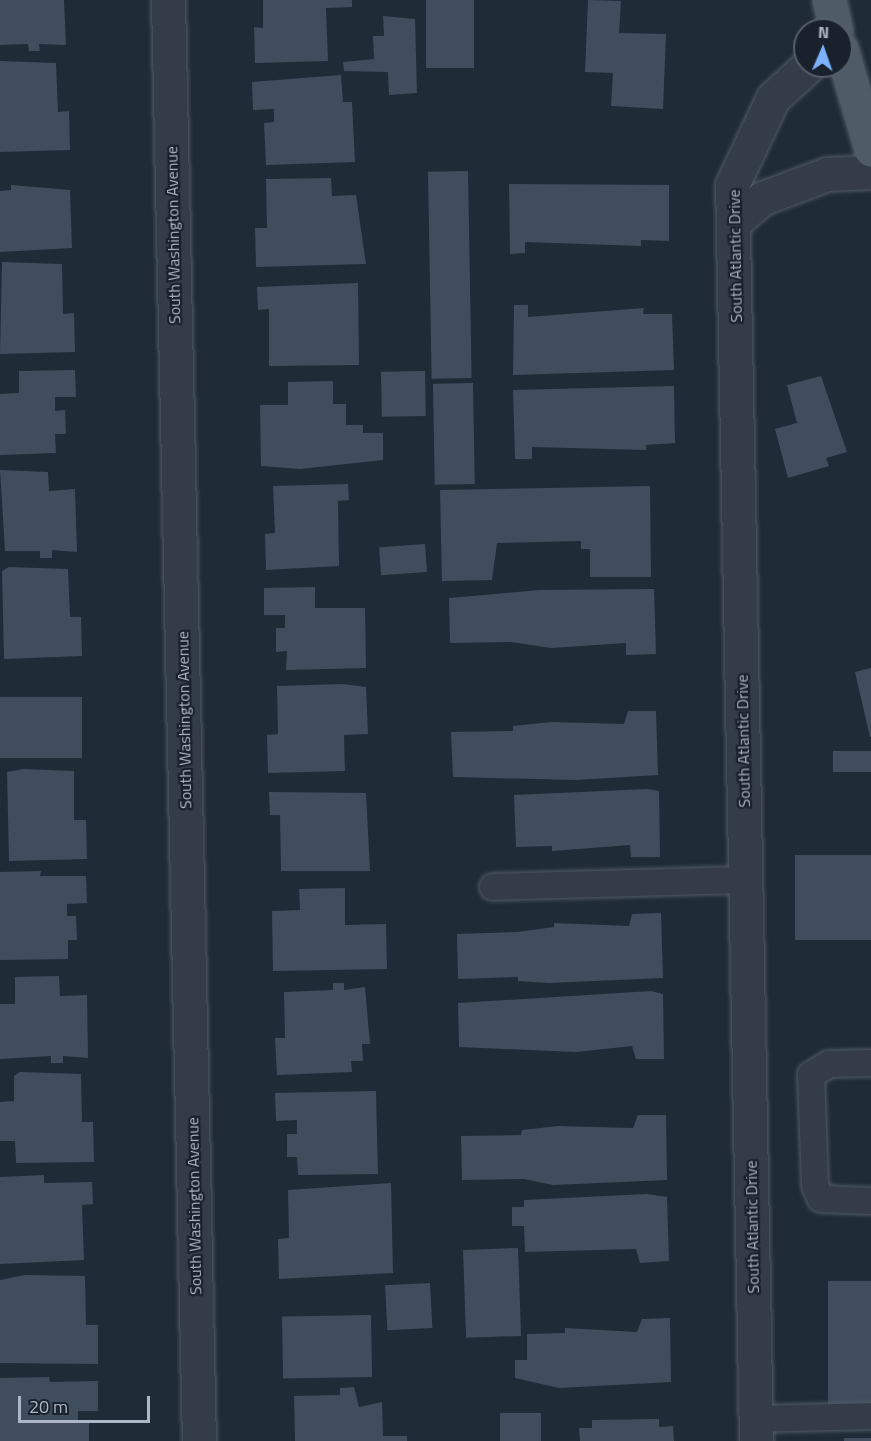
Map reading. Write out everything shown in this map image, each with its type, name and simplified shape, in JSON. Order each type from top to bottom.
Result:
[{"type":"main road","points":[[829,0],[833,18]]},
{"type":"main road","points":[[850,78],[871,150]]},
{"type":"street","name":"South Washington Avenue","points":[[168,0],[199,1441]]},
{"type":"street","name":"South Atlantic Drive","points":[[756,1430],[732,185],[768,109],[797,78]]},
{"type":"street","points":[[733,223],[763,198],[827,174],[871,172]]},
{"type":"lane","points":[[493,887],[746,880]]},
{"type":"lane","points":[[871,1062],[829,1064],[811,1075],[815,1186],[821,1199],[871,1201]]},
{"type":"lane","points":[[756,1430],[871,1416]]},
{"type":"building","points":[[0,0],[64,0],[66,45],[39,44],[40,51],[29,51],[28,44],[0,45]]},
{"type":"building","points":[[263,0],[352,0],[352,7],[326,8],[328,61],[255,63],[254,27],[263,28]]},
{"type":"building","points":[[426,0],[474,0],[474,68],[426,68]]},
{"type":"building","points":[[588,0],[621,1],[619,33],[666,34],[663,109],[611,106],[613,73],[585,72]]},
{"type":"building","points":[[383,16],[415,19],[417,93],[389,95],[388,72],[344,71],[343,62],[374,59],[373,36],[384,36]]},
{"type":"building","points":[[0,61],[56,63],[58,112],[69,111],[70,150],[0,152]]},
{"type":"building","points":[[341,75],[343,102],[352,102],[355,162],[266,165],[264,123],[274,122],[274,109],[253,110],[252,82]]},
{"type":"building","points":[[468,171],[472,378],[432,379],[428,172]]},
{"type":"building","points":[[331,178],[332,196],[356,195],[366,264],[256,267],[255,228],[267,228],[266,179]]},
{"type":"building","points":[[509,184],[669,185],[669,241],[641,240],[641,246],[525,242],[525,253],[510,254]]},
{"type":"building","points":[[11,185],[70,190],[72,248],[0,252],[0,191],[11,190]]},
{"type":"building","points":[[2,262],[62,264],[63,314],[74,313],[75,352],[0,354]]},
{"type":"building","points":[[358,283],[359,365],[269,366],[269,309],[258,310],[257,287]]},
{"type":"building","points":[[514,305],[528,305],[528,317],[644,308],[643,314],[672,314],[674,370],[513,375]]},
{"type":"building","points":[[75,370],[76,397],[55,397],[55,411],[65,410],[66,434],[55,434],[56,453],[0,455],[0,394],[19,393],[19,371]]},
{"type":"building","points":[[425,371],[426,416],[382,417],[381,372]]},
{"type":"building","points":[[821,376],[847,452],[826,458],[829,466],[788,478],[775,429],[797,423],[787,385]]},
{"type":"building","points":[[333,381],[333,404],[346,404],[346,425],[363,425],[363,433],[383,433],[383,460],[300,469],[261,466],[260,405],[288,405],[288,382]]},
{"type":"building","points":[[473,383],[475,484],[435,485],[433,384]]},
{"type":"building","points":[[674,386],[675,443],[646,445],[646,450],[532,447],[532,459],[515,459],[513,390]]},
{"type":"building","points":[[0,470],[48,472],[49,491],[75,489],[77,552],[52,550],[52,558],[40,558],[40,551],[5,551]]},
{"type":"building","points":[[348,484],[349,500],[338,501],[339,566],[266,570],[265,534],[275,533],[273,486]]},
{"type":"building","points":[[650,486],[651,577],[590,577],[590,549],[581,549],[581,541],[497,543],[492,580],[442,581],[440,490]]},
{"type":"building","points":[[425,544],[427,572],[381,575],[379,547]]},
{"type":"building","points":[[9,567],[68,569],[70,617],[81,617],[82,656],[4,659],[2,571]]},
{"type":"building","points":[[315,587],[315,608],[365,608],[366,668],[286,670],[287,651],[276,652],[276,628],[285,628],[285,615],[264,615],[264,588]]},
{"type":"building","points":[[654,589],[656,654],[626,655],[626,643],[551,648],[511,642],[450,643],[449,598],[540,590]]},
{"type":"building","points":[[871,668],[871,737],[870,737],[855,672]]},
{"type":"building","points":[[343,684],[366,687],[368,734],[344,735],[345,771],[268,773],[267,735],[278,734],[277,686]]},
{"type":"building","points":[[0,697],[82,697],[82,758],[0,758]]},
{"type":"building","points":[[628,711],[656,711],[658,775],[576,780],[453,777],[451,732],[513,731],[513,726],[551,722],[624,724]]},
{"type":"building","points":[[833,751],[871,751],[871,772],[833,772]]},
{"type":"building","points":[[24,769],[74,771],[74,820],[86,820],[87,859],[9,861],[7,772]]},
{"type":"building","points":[[647,789],[659,791],[660,857],[631,857],[630,845],[552,851],[552,846],[516,847],[514,795]]},
{"type":"building","points":[[269,792],[366,793],[370,871],[281,871],[280,815],[270,815]]},
{"type":"building","points":[[795,855],[871,855],[871,940],[795,940]]},
{"type":"building","points":[[41,871],[40,876],[86,876],[87,903],[67,904],[67,916],[76,916],[77,940],[68,940],[68,959],[0,960],[0,872]]},
{"type":"building","points":[[345,888],[345,925],[386,924],[387,969],[273,971],[272,911],[300,910],[299,889]]},
{"type":"building","points":[[661,913],[663,978],[549,983],[518,981],[518,977],[458,979],[457,934],[517,932],[554,927],[554,923],[629,926],[632,914]]},
{"type":"building","points":[[59,976],[60,996],[87,995],[88,1058],[63,1056],[63,1063],[51,1063],[51,1056],[0,1059],[0,1004],[15,1004],[15,977]]},
{"type":"building","points":[[333,983],[344,983],[344,990],[365,987],[370,1044],[362,1044],[363,1061],[351,1061],[352,1072],[277,1075],[275,1038],[285,1038],[284,992],[333,990]]},
{"type":"building","points":[[651,991],[663,994],[664,1059],[636,1059],[632,1046],[576,1052],[459,1047],[458,1003]]},
{"type":"building","points":[[20,1072],[81,1074],[82,1122],[93,1122],[94,1162],[16,1163],[15,1141],[0,1141],[0,1102],[14,1101],[14,1076]]},
{"type":"building","points":[[376,1091],[378,1174],[298,1175],[297,1157],[287,1157],[287,1134],[297,1134],[297,1120],[276,1121],[275,1093]]},
{"type":"building","points":[[638,1115],[666,1115],[667,1180],[553,1185],[524,1179],[462,1180],[461,1136],[521,1135],[522,1130],[558,1126],[633,1128]]},
{"type":"building","points":[[44,1175],[44,1183],[92,1182],[93,1204],[82,1205],[84,1260],[0,1264],[0,1177]]},
{"type":"building","points":[[391,1183],[393,1273],[279,1279],[278,1239],[289,1238],[288,1190]]},
{"type":"building","points":[[647,1194],[667,1197],[669,1261],[640,1263],[636,1249],[525,1252],[524,1226],[512,1226],[512,1207],[524,1207],[524,1200]]},
{"type":"building","points":[[518,1248],[521,1336],[466,1338],[463,1250]]},
{"type":"building","points":[[25,1275],[85,1276],[86,1325],[98,1325],[98,1364],[0,1363],[0,1280]]},
{"type":"building","points":[[828,1281],[871,1281],[871,1408],[828,1408]]},
{"type":"building","points":[[430,1283],[432,1328],[387,1330],[385,1285]]},
{"type":"building","points":[[371,1315],[372,1377],[283,1379],[282,1317]]},
{"type":"building","points":[[670,1318],[671,1382],[559,1388],[515,1378],[515,1360],[527,1360],[527,1334],[565,1333],[565,1328],[637,1332],[642,1319]]},
{"type":"building","points":[[49,1377],[50,1382],[98,1381],[98,1411],[78,1411],[78,1421],[89,1422],[89,1441],[0,1441],[0,1378]]},
{"type":"building","points":[[354,1387],[359,1407],[382,1402],[383,1436],[407,1436],[407,1441],[295,1441],[294,1396],[340,1395],[340,1388]]},
{"type":"building","points":[[500,1413],[541,1413],[541,1441],[500,1441]]},
{"type":"building","points":[[659,1419],[659,1427],[673,1426],[674,1441],[580,1441],[579,1428],[592,1428],[592,1420]]},
{"type":"building","points":[[844,1438],[871,1438],[871,1441],[844,1441]]}]
